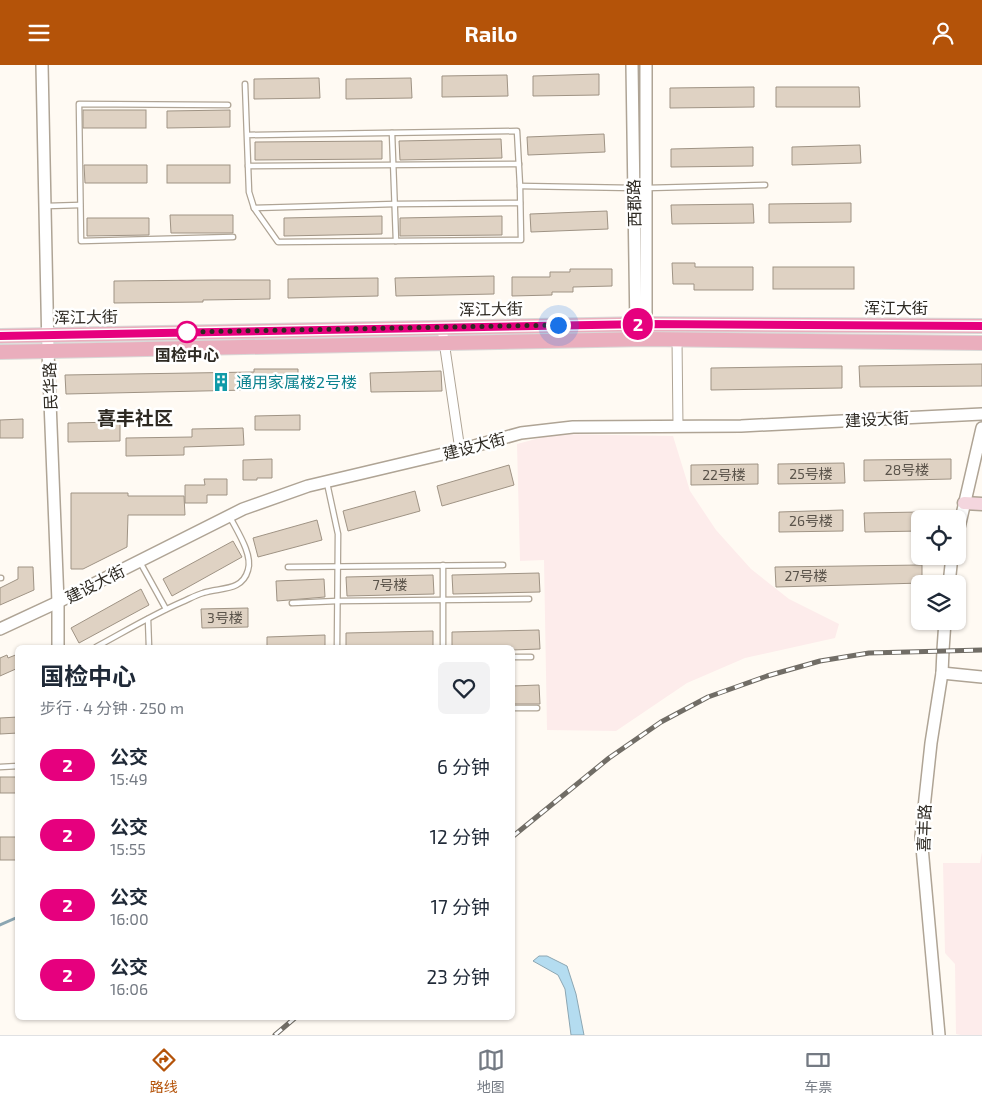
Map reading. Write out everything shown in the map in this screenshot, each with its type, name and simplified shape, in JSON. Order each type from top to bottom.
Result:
[{"type":"main road","name":"浑江大街","points":[[0,336],[641,324],[982,326]]},
{"type":"main road","points":[[0,352],[641,340],[982,343]]},
{"type":"main road","points":[[964,503],[982,504]]},
{"type":"street","name":"民华路","points":[[42,65],[48,351],[58,645]]},
{"type":"street","name":"西郡路","points":[[632,65],[634,188],[641,324]]},
{"type":"street","name":"西郡路","points":[[641,340],[646,188],[646,65]]},
{"type":"street","points":[[442,328],[460,450]]},
{"type":"street","points":[[677,340],[678,426]]},
{"type":"street","name":"建设大街","points":[[0,629],[58,603],[243,509],[298,489],[460,450],[521,433],[573,427],[741,426],[982,414]]},
{"type":"street","points":[[963,510],[982,428]]},
{"type":"street","name":"喜丰路","points":[[939,1035],[921,836],[931,743],[942,673],[944,630]]},
{"type":"street","points":[[942,673],[982,677]]},
{"type":"lane","points":[[245,84],[246,135],[249,192],[254,208],[278,242],[521,240],[518,131],[246,135]]},
{"type":"lane","points":[[228,105],[79,104],[81,241],[233,237]]},
{"type":"lane","points":[[392,133],[396,241]]},
{"type":"lane","points":[[248,166],[519,164]]},
{"type":"lane","points":[[520,186],[646,188],[765,185]]},
{"type":"lane","points":[[254,208],[520,203]]},
{"type":"lane","points":[[45,206],[80,205]]},
{"type":"lane","points":[[327,482],[338,534],[337,645]]},
{"type":"lane","points":[[100,645],[166,609],[204,593],[228,589],[243,581],[248,572],[250,562],[248,553],[230,515]]},
{"type":"lane","points":[[140,561],[166,609]]},
{"type":"lane","points":[[443,565],[443,645]]},
{"type":"lane","points":[[288,567],[503,565]]},
{"type":"lane","points":[[292,603],[529,599]]},
{"type":"lane","points":[[148,619],[149,645]]},
{"type":"lane","points":[[515,657],[531,657]]},
{"type":"lane","points":[[515,708],[537,708]]},
{"type":"lane","points":[[0,767],[15,766]]},
{"type":"shaded area","points":[[555,434],[673,436],[690,491],[716,530],[751,569],[789,599],[839,624],[835,638],[745,658],[687,683],[616,731],[547,730],[544,560],[520,561],[517,444]]},
{"type":"shaded area","points":[[982,852],[982,1035],[961,1035],[956,1034],[955,964],[945,953],[943,863],[980,863]]},
{"type":"water","points":[[539,956],[547,956],[567,966],[576,994],[584,1035],[571,1035],[565,989],[558,975],[533,961]]},
{"type":"building","points":[[599,74],[599,95],[533,96],[533,76]]},
{"type":"building","points":[[507,75],[508,96],[442,97],[442,76]]},
{"type":"building","points":[[319,78],[320,98],[254,99],[254,79]]},
{"type":"building","points":[[411,78],[412,98],[346,99],[346,79]]},
{"type":"building","points":[[754,87],[754,107],[670,108],[670,88]]},
{"type":"building","points":[[776,87],[859,87],[860,107],[776,107]]},
{"type":"building","points":[[83,110],[146,110],[146,128],[83,128]]},
{"type":"building","points":[[230,110],[230,127],[167,128],[167,111]]},
{"type":"building","points":[[604,134],[605,152],[528,155],[527,137]]},
{"type":"building","points":[[501,139],[502,158],[400,160],[399,141]]},
{"type":"building","points":[[382,141],[382,159],[255,160],[255,142]]},
{"type":"building","points":[[860,145],[861,163],[792,165],[792,147]]},
{"type":"building","points":[[753,147],[753,166],[671,167],[671,149]]},
{"type":"building","points":[[84,165],[147,165],[147,183],[85,183]]},
{"type":"building","points":[[167,165],[230,165],[230,183],[167,183]]},
{"type":"building","points":[[851,203],[851,222],[769,223],[769,204]]},
{"type":"building","points":[[753,204],[754,223],[672,224],[671,205]]},
{"type":"building","points":[[607,211],[608,229],[531,232],[530,214]]},
{"type":"building","points":[[170,215],[233,215],[233,233],[171,233]]},
{"type":"building","points":[[382,216],[382,234],[284,236],[284,218]]},
{"type":"building","points":[[502,216],[502,235],[400,236],[400,218]]},
{"type":"building","points":[[87,218],[149,218],[149,235],[87,236]]},
{"type":"building","points":[[672,263],[695,263],[695,267],[753,267],[753,290],[694,290],[694,284],[673,284]]},
{"type":"building","points":[[773,267],[854,267],[854,289],[773,289]]},
{"type":"building","points":[[570,269],[612,269],[612,286],[573,287],[573,292],[552,292],[552,295],[512,296],[512,277],[550,277],[550,272],[570,272]]},
{"type":"building","points":[[494,276],[494,294],[396,296],[395,278]]},
{"type":"building","points":[[378,278],[378,296],[288,298],[288,279]]},
{"type":"building","points":[[270,280],[270,299],[114,303],[114,281]]},
{"type":"building","points":[[982,364],[982,386],[860,387],[859,366]]},
{"type":"building","points":[[842,366],[842,388],[711,390],[711,368]]},
{"type":"building","points":[[254,369],[298,369],[298,384],[246,384],[247,390],[66,394],[65,375],[254,372]]},
{"type":"building","points":[[441,371],[442,391],[371,392],[370,373]]},
{"type":"building","points":[[300,415],[300,430],[255,430],[255,416]]},
{"type":"building","points":[[23,419],[23,438],[0,438],[0,420]]},
{"type":"building","points":[[120,422],[120,441],[68,442],[68,423]]},
{"type":"building","points":[[243,428],[244,445],[184,447],[184,455],[126,456],[126,438],[192,437],[192,429]]},
{"type":"building","points":[[272,459],[272,478],[243,480],[243,460]]},
{"type":"building","points":[[951,459],[951,479],[864,481],[864,460]]},
{"type":"building","points":[[844,463],[845,483],[778,484],[778,464]]},
{"type":"building","points":[[758,464],[758,484],[691,485],[691,465]]},
{"type":"building","points":[[509,465],[514,485],[442,506],[437,486]]},
{"type":"building","points":[[204,479],[227,479],[227,495],[207,495],[207,503],[185,503],[185,485],[205,485]]},
{"type":"building","points":[[415,491],[420,511],[348,531],[343,511]]},
{"type":"building","points":[[71,493],[128,493],[128,496],[184,496],[185,515],[128,515],[127,547],[83,569],[71,569]]},
{"type":"building","points":[[843,510],[843,531],[779,532],[779,512]]},
{"type":"building","points":[[911,512],[911,531],[865,532],[864,513]]},
{"type":"building","points":[[317,520],[322,540],[258,557],[253,538]]},
{"type":"building","points":[[233,541],[242,557],[172,596],[163,579]]},
{"type":"building","points":[[922,565],[922,575],[911,575],[911,583],[776,587],[775,567]]},
{"type":"building","points":[[18,567],[33,567],[34,590],[0,605],[0,588],[18,579]]},
{"type":"building","points":[[539,573],[540,592],[453,594],[452,575]]},
{"type":"building","points":[[433,575],[434,594],[347,596],[346,577]]},
{"type":"building","points":[[324,579],[325,597],[277,601],[276,581]]},
{"type":"building","points":[[141,589],[149,605],[79,643],[71,628]]},
{"type":"building","points":[[248,608],[248,627],[202,628],[201,609]]},
{"type":"building","points":[[539,630],[540,649],[515,650],[515,645],[452,645],[452,632]]},
{"type":"building","points":[[433,631],[433,645],[346,645],[346,633]]},
{"type":"building","points":[[325,635],[325,645],[267,645],[267,637]]},
{"type":"building","points":[[7,655],[8,658],[15,655],[15,669],[0,676],[0,658]]},
{"type":"building","points":[[539,685],[540,704],[515,704],[515,686]]},
{"type":"building","points":[[15,717],[15,733],[0,734],[0,718]]},
{"type":"building","points":[[0,777],[15,777],[15,793],[0,793]]},
{"type":"building","points":[[0,837],[15,837],[15,860],[0,860]]},
{"type":"waterway","points":[[0,925],[15,918]]},
{"type":"railway","points":[[515,835],[609,758],[661,722],[708,697],[767,676],[820,661],[869,653],[982,650]]},
{"type":"railway","points":[[275,1035],[292,1020]]},
{"type":"bus line","name":"2","points":[[0,336],[646,324],[982,326]]},
{"type":"place","name":"国检中心","points":[[187,332]]},
{"type":"place","name":"通用家属楼2号楼","points":[[221,382]]},
{"type":"district","name":"喜丰社区","points":[[135,418]]},
{"type":"route","points":[[187,332],[558,325]]}]
